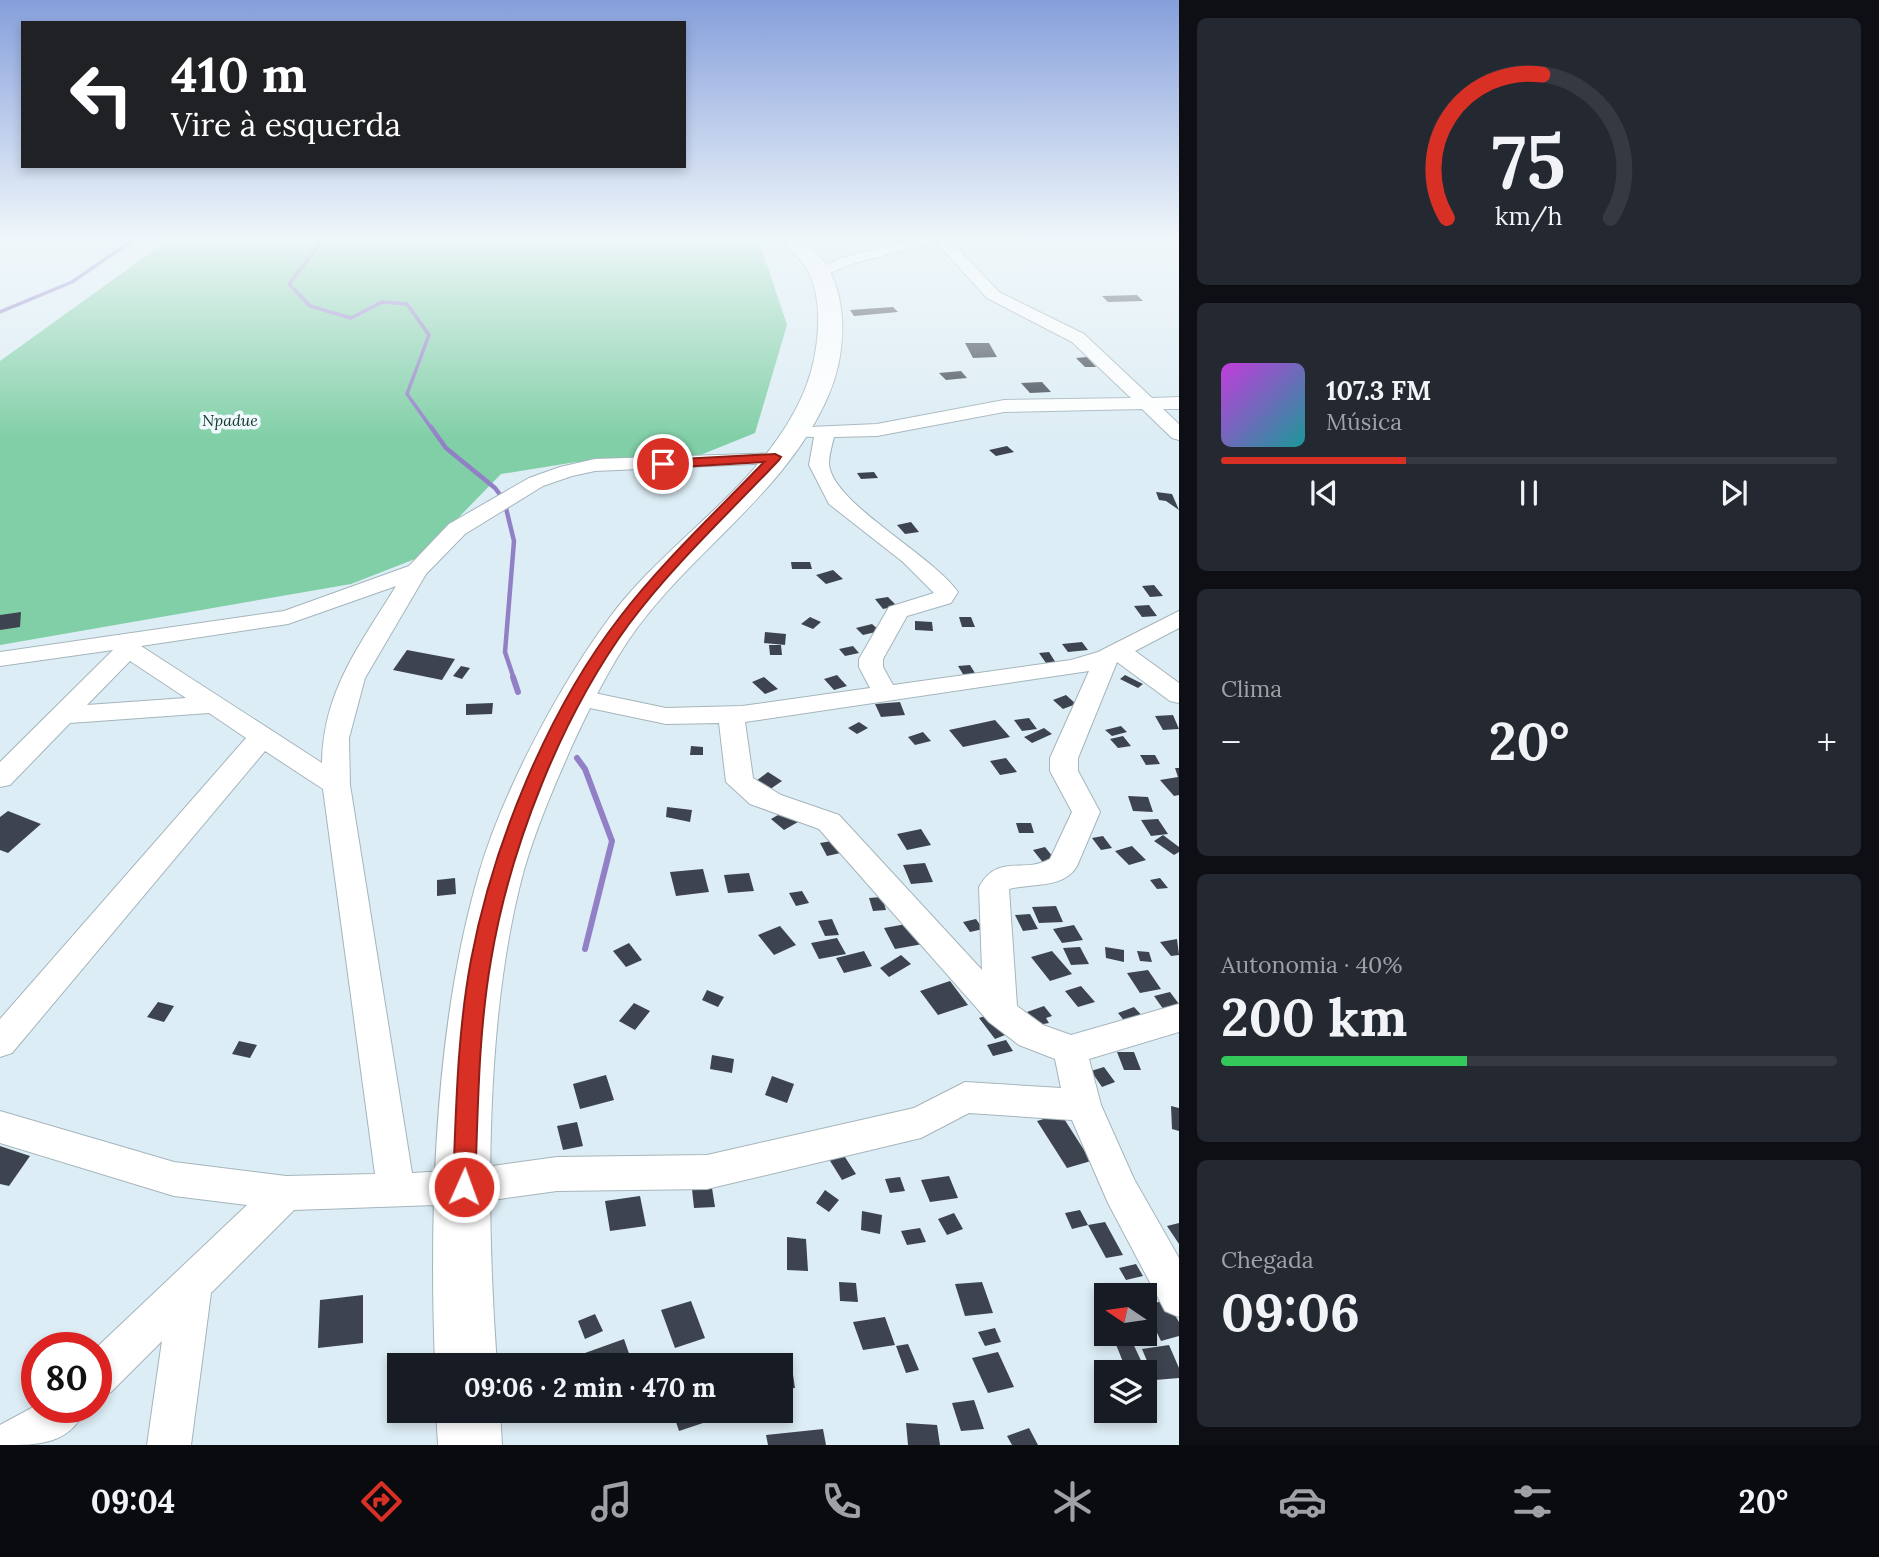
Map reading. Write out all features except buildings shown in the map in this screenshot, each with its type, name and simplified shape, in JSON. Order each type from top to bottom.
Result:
[{"type":"highway","points":[[466,1353],[464,1187],[470,1056],[481,960],[501,872],[553,739],[575,697],[634,609],[798,440],[829,354],[826,305]]},
{"type":"highway","points":[[469,1423],[470,1445]]},
{"type":"street","points":[[1014,305],[1078,338],[1145,405],[1179,434]]},
{"type":"street","points":[[396,1191],[337,785],[337,738],[352,678],[417,571],[457,529],[536,482],[567,471],[594,466],[877,430],[1004,406],[1179,403]]},
{"type":"street","points":[[798,440],[819,466],[836,500],[911,557],[946,592],[943,598],[902,608],[897,612],[871,659],[871,667],[886,695]]},
{"type":"street","points":[[0,659],[122,644],[288,617],[417,571]]},
{"type":"street","points":[[575,697],[666,716],[731,714],[886,695],[1074,667],[1113,654],[1179,618]]},
{"type":"street","points":[[122,644],[211,705],[337,785]]},
{"type":"street","points":[[0,778],[63,715],[122,644]]},
{"type":"street","points":[[1113,654],[1179,695]]},
{"type":"street","points":[[1001,1012],[994,887],[1001,878],[1051,872],[1062,866],[1086,812],[1064,771],[1064,758],[1113,654]]},
{"type":"street","points":[[63,715],[211,705]]},
{"type":"street","points":[[731,714],[740,782],[747,790],[792,811],[818,816],[829,822],[1001,1012],[1031,1035],[1070,1050],[1179,1018]]},
{"type":"street","points":[[0,1043],[262,737]]},
{"type":"street","points":[[1070,1050],[1083,1105],[1121,1191],[1179,1297]]},
{"type":"street","points":[[0,1127],[174,1179],[286,1193],[396,1191],[464,1187],[557,1174],[707,1172],[921,1122],[965,1097],[1083,1105]]},
{"type":"street","points":[[112,1362],[286,1193]]},
{"type":"street","points":[[169,1445],[188,1300],[196,1281]]},
{"type":"street","points":[[6,1445],[49,1423]]},
{"type":"green space","name":"Npadue","points":[[77,305],[780,305],[787,325],[755,433],[693,458],[576,462],[501,474],[420,557],[351,584],[0,645],[0,361]]},
{"type":"waterway","points":[[0,312],[16,305]]},
{"type":"waterway","points":[[309,305],[351,318],[375,305]]},
{"type":"waterway","points":[[408,305],[429,335],[407,394],[432,429]]},
{"type":"waterway","points":[[431,427],[446,448],[495,488],[504,500],[514,541],[505,652],[514,679]]},
{"type":"waterway","points":[[513,677],[518,692]]},
{"type":"waterway","points":[[577,758],[585,769],[612,841],[585,949]]},
{"type":"route","points":[[464,1187],[470,1056],[481,960],[501,872],[553,739],[590,671],[626,619],[672,565],[746,492],[775,457],[663,464]]}]
